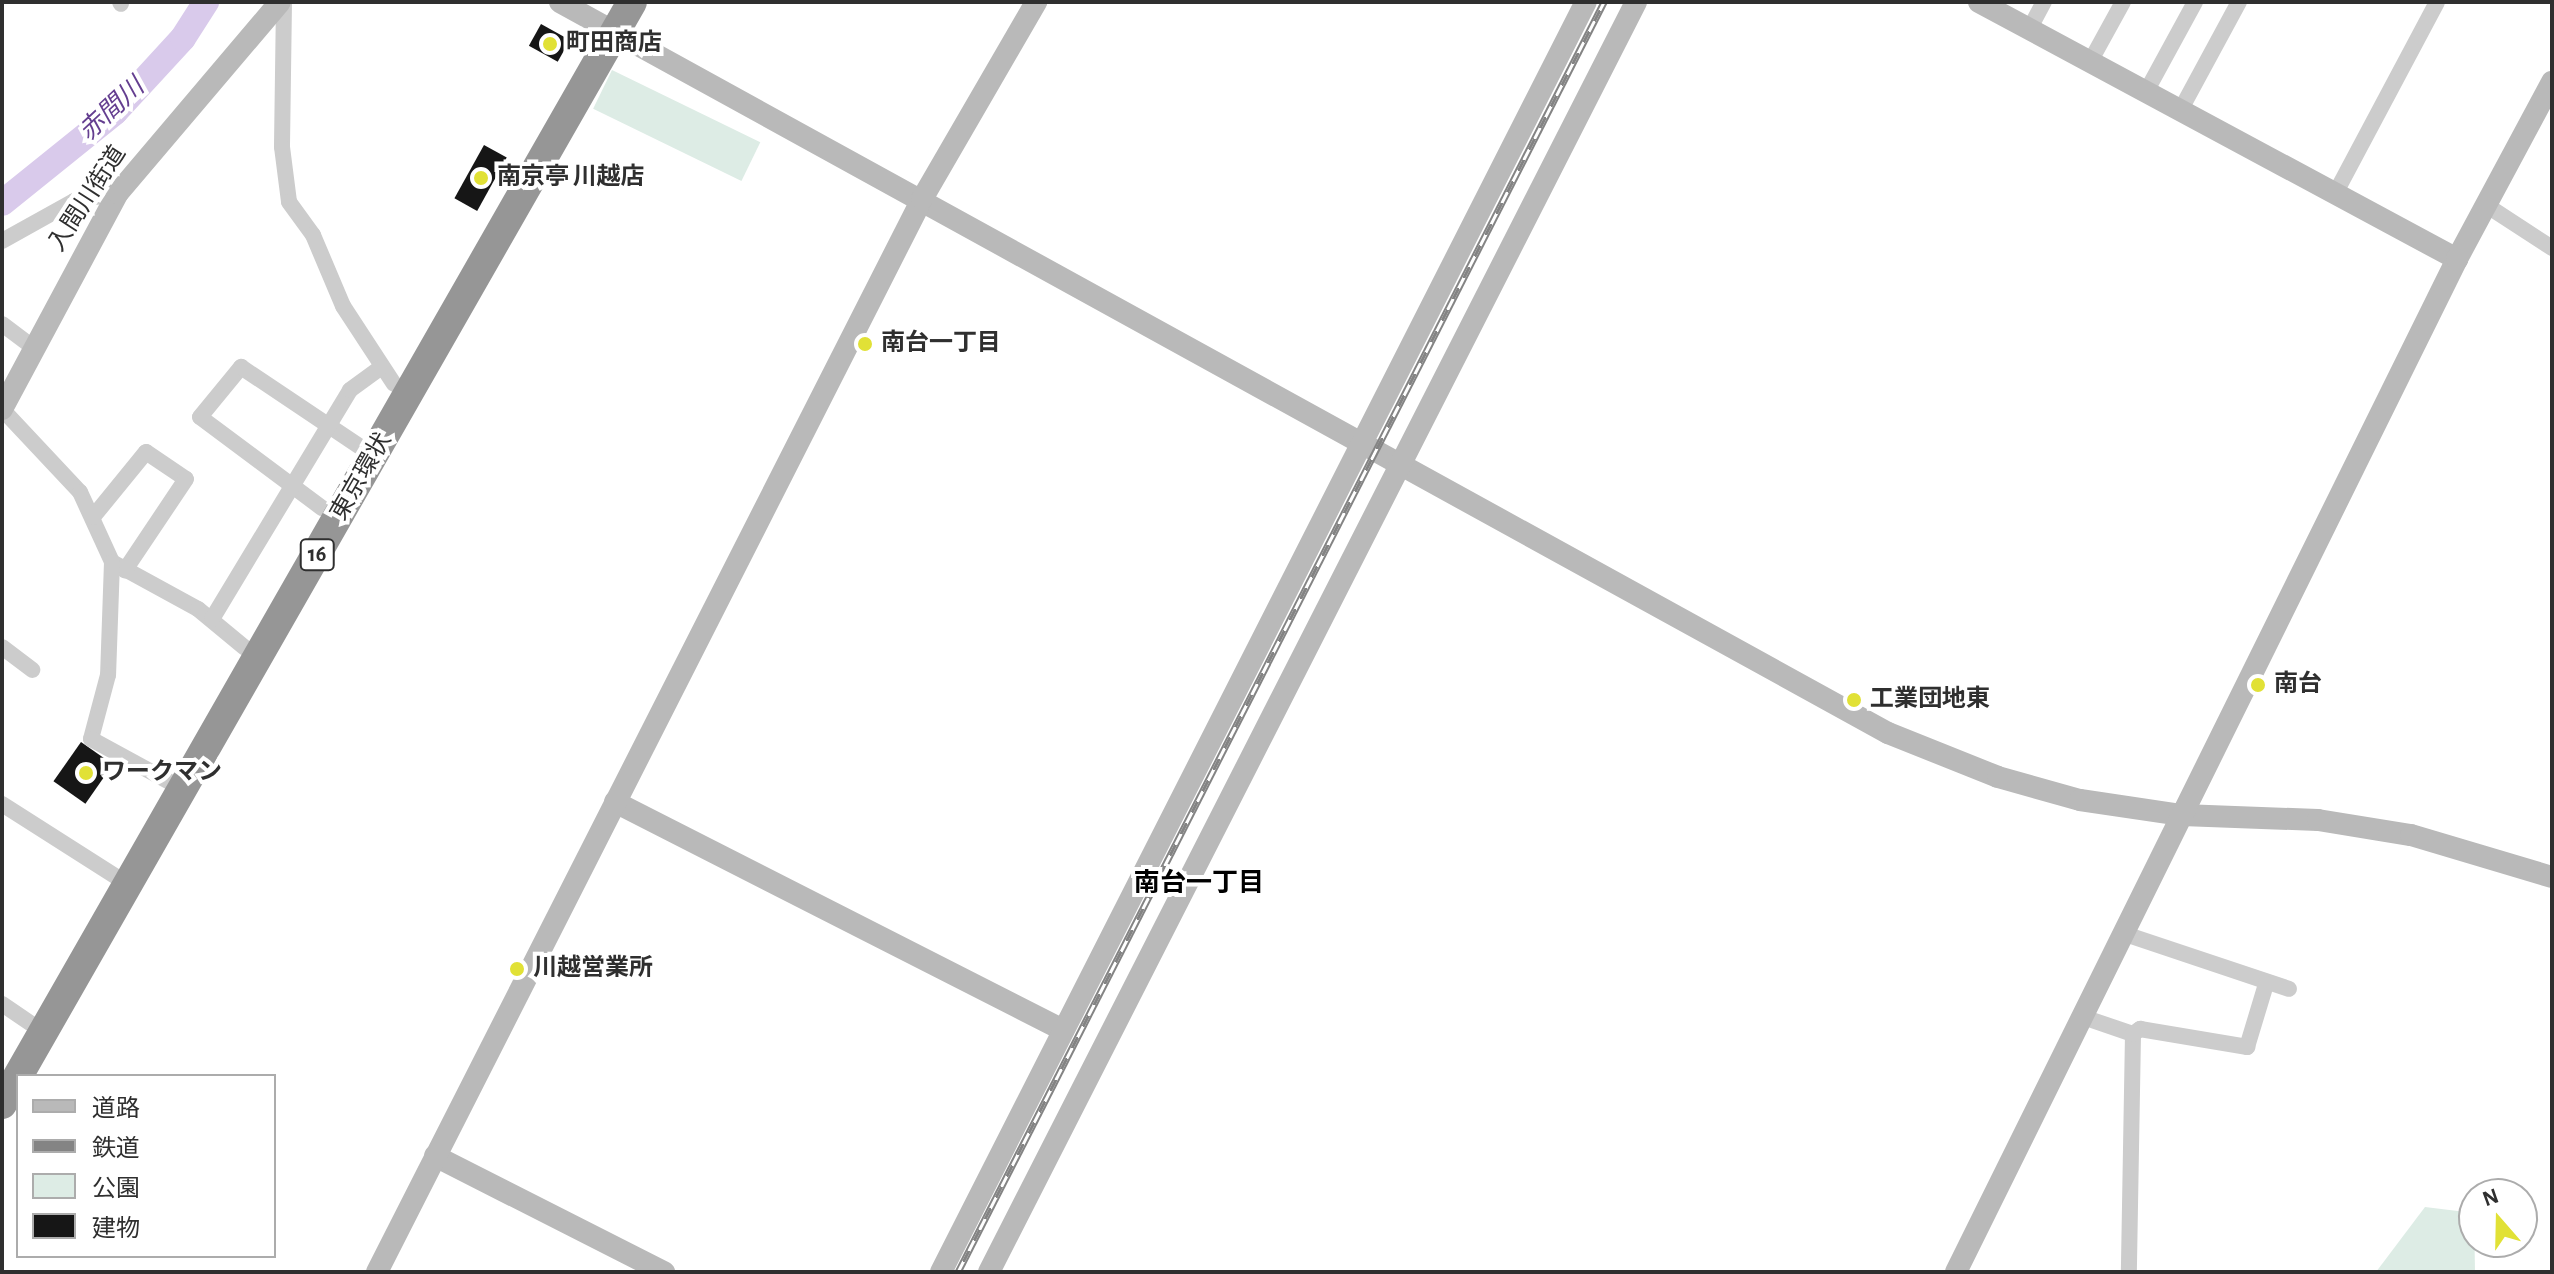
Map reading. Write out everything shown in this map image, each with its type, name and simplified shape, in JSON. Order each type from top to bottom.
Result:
[{"type":"highway","name":"東京環状","points":[[2,1075],[359,446],[388,375],[609,19],[632,2]]},
{"type":"highway","name":"東京環状","points":[[19,1074],[609,19]]},
{"type":"highway","name":"東京環状","points":[[2,1104],[16,1079]]},
{"type":"street","name":"入間川街道","points":[[2,409],[118,193],[282,2]]},
{"type":"street","points":[[212,619],[350,390],[388,375],[289,202],[282,147],[282,2]]},
{"type":"street","points":[[560,2],[609,19],[922,199],[1888,733],[2048,792],[2182,815],[2318,820],[2411,835],[2552,877]]},
{"type":"street","points":[[377,1272],[922,199],[1036,2]]},
{"type":"street","points":[[941,1272],[1586,2]]},
{"type":"street","points":[[989,1272],[1636,2]]},
{"type":"street","points":[[1979,2],[2457,259]]},
{"type":"street","points":[[2030,28],[2044,2]]},
{"type":"street","points":[[2090,62],[2123,2]]},
{"type":"street","points":[[2146,92],[2195,2]]},
{"type":"street","points":[[2180,111],[2239,2]]},
{"type":"street","points":[[2335,194],[2437,2]]},
{"type":"street","points":[[1956,1272],[2457,259],[2552,82]]},
{"type":"street","points":[[2,241],[74,201],[118,193]]},
{"type":"street","points":[[2486,205],[2552,248]]},
{"type":"street","points":[[2,324],[33,347]]},
{"type":"street","points":[[322,508],[200,417],[241,367],[359,446]]},
{"type":"street","points":[[2,409],[80,492],[119,566],[212,619],[244,647]]},
{"type":"street","points":[[93,517],[146,452],[186,479],[119,566],[108,675],[91,739],[168,781]]},
{"type":"street","points":[[2,647],[32,670]]},
{"type":"street","points":[[615,802],[1063,1030]]},
{"type":"street","points":[[2,804],[115,876]]},
{"type":"street","points":[[2122,933],[2266,984],[2289,989]]},
{"type":"street","points":[[2133,1034],[2140,1029],[2247,1047],[2266,984]]},
{"type":"street","points":[[2,1004],[30,1023]]},
{"type":"street","points":[[2083,1017],[2133,1034]]},
{"type":"street","points":[[2129,1272],[2133,1034]]},
{"type":"street","points":[[435,1156],[664,1272]]},
{"type":"green space","points":[[612,70],[760,142],[741,181],[593,109]]},
{"type":"green space","points":[[2425,1207],[2458,1211],[2458,1258],[2475,1258],[2475,1272],[2376,1272]]},
{"type":"building","name":"町田商店","points":[[541,24],[570,40],[558,62],[529,46]]},
{"type":"building","name":"南京亭 川越店","points":[[484,145],[507,158],[477,211],[454,198]]},
{"type":"building","name":"ワークマン","points":[[81,742],[113,764],[85,804],[53,781]]},
{"type":"waterway","name":"赤間川","points":[[2,203],[115,112],[183,38],[206,2]]},
{"type":"railway","points":[[958,1272],[1604,2]]},
{"type":"place","name":"町田商店","points":[[550,44]]},
{"type":"place","name":"南京亭 川越店","points":[[481,178]]},
{"type":"place","name":"南台一丁目","points":[[865,344]]},
{"type":"place","name":"南台","points":[[2258,685]]},
{"type":"place","name":"工業団地東","points":[[1854,700]]},
{"type":"place","name":"ワークマン","points":[[86,773]]},
{"type":"place","name":"川越営業所","points":[[517,969]]},
{"type":"district","name":"南台一丁目","points":[[1199,884]]}]
